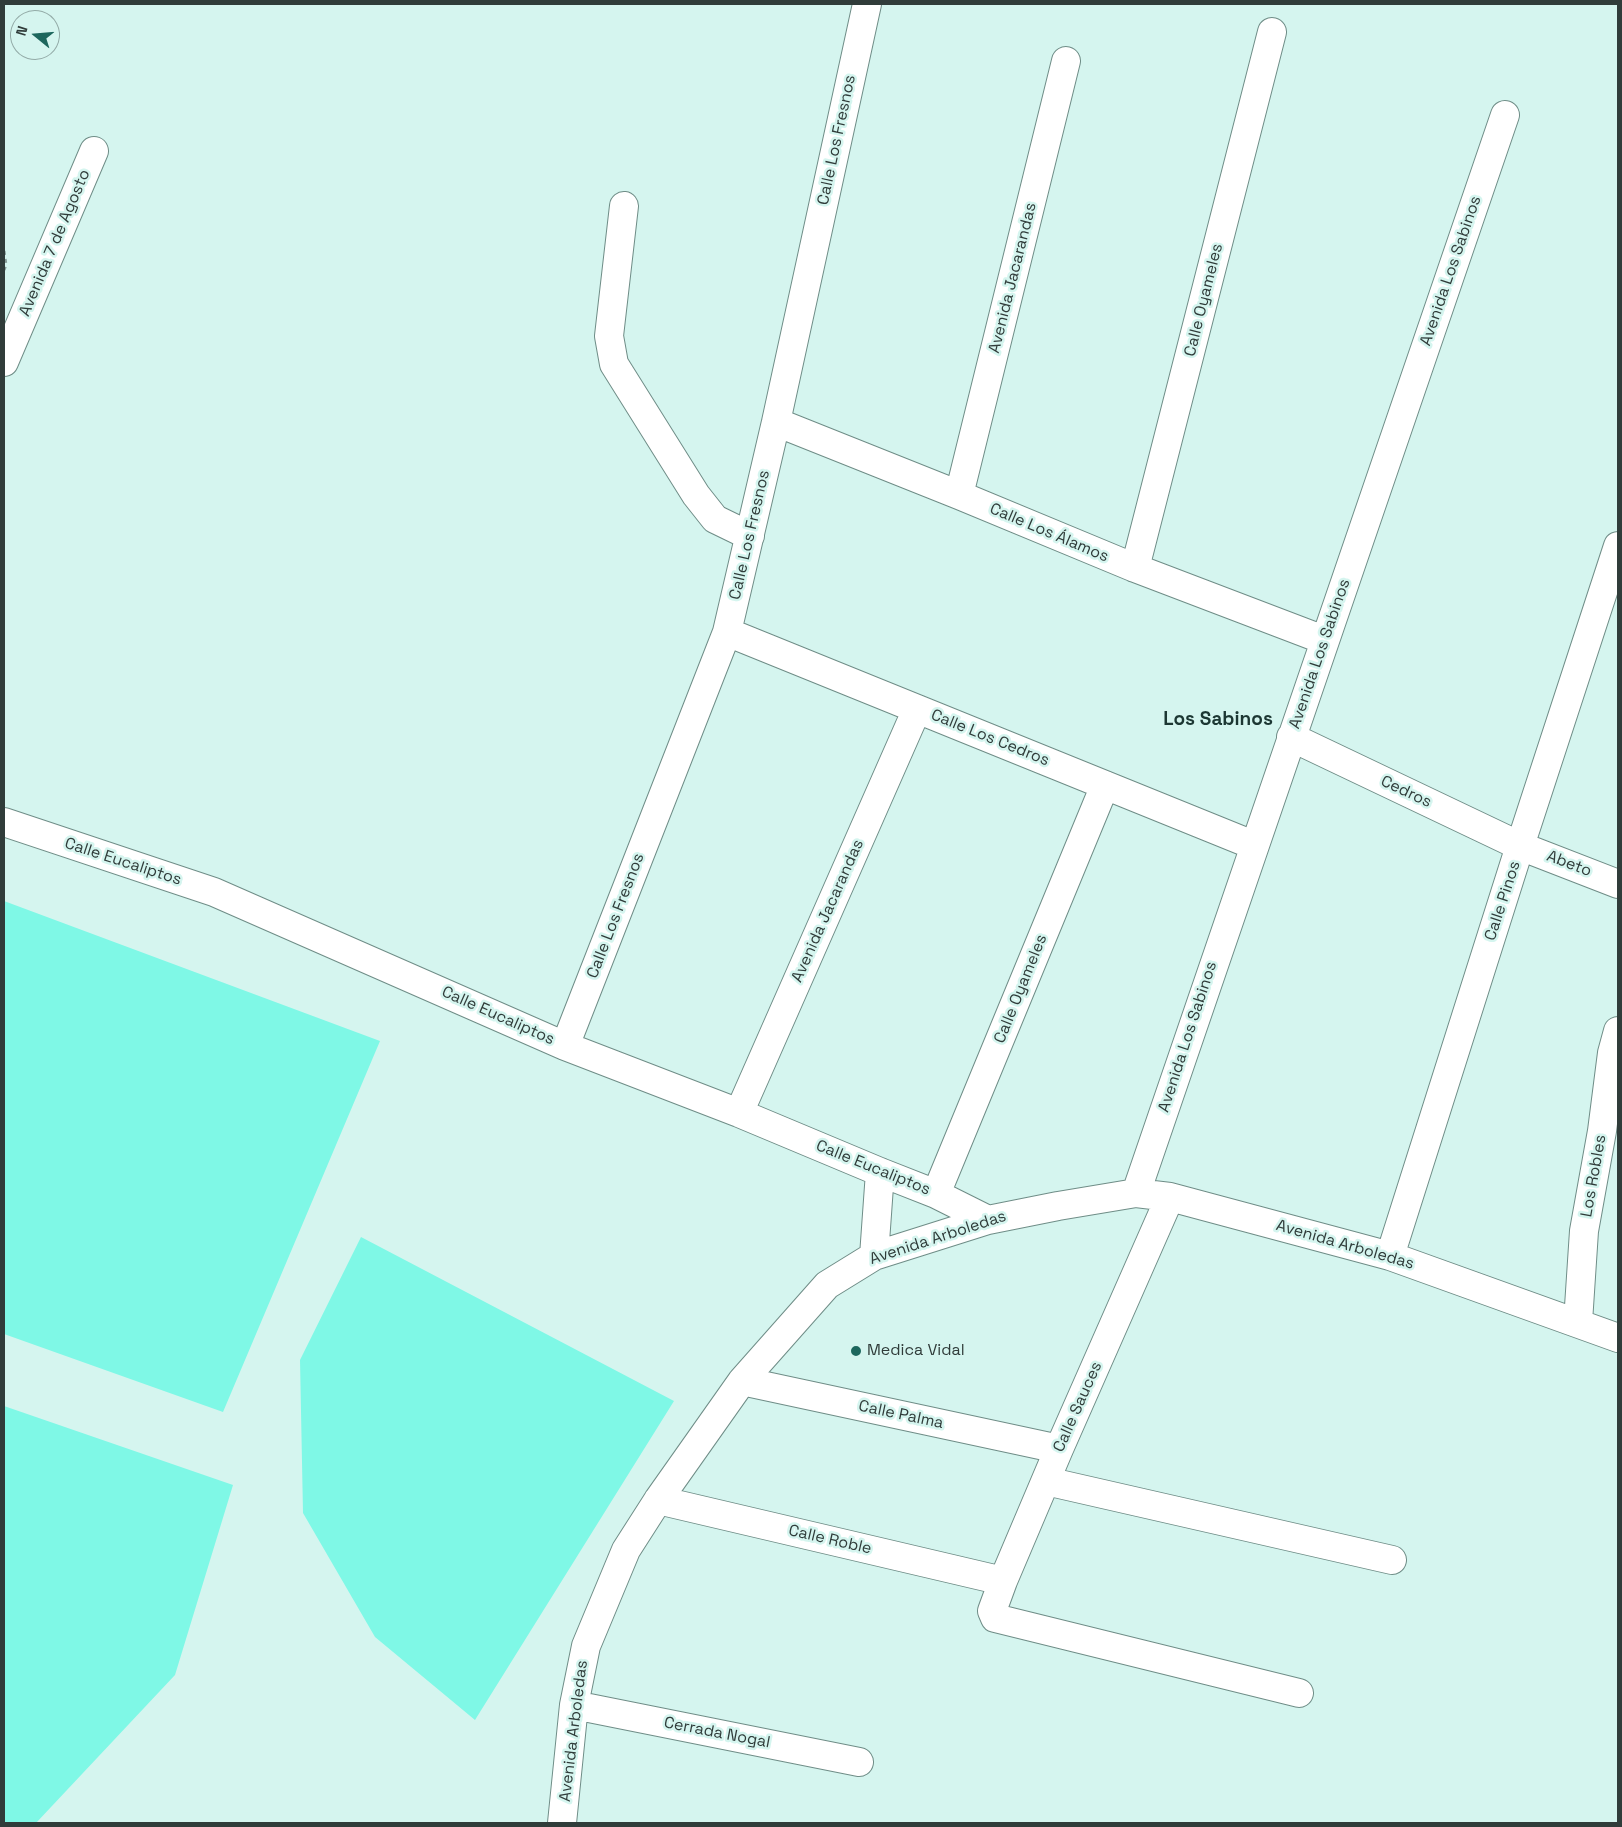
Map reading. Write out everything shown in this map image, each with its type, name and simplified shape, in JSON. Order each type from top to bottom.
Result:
[{"type":"street","name":"Calle Los Fresnos","points":[[565,1046],[727,632],[776,422],[867,4]]},
{"type":"street","name":"Calle Oyameles","points":[[1135,568],[1272,32]]},
{"type":"street","name":"Avenida Jacarandas","points":[[959,495],[1066,60]]},
{"type":"street","name":"Avenida Los Sabinos","points":[[1136,1193],[1253,844],[1505,115]]},
{"type":"street","name":"Avenida 7 de Agosto","points":[[4,362],[94,151]]},
{"type":"street","points":[[624,206],[609,336],[614,364],[696,495],[715,519],[750,536]]},
{"type":"street","name":"Calle Los Álamos","points":[[776,422],[1135,568],[1324,640]]},
{"type":"street","name":"Calle Pinos","points":[[1390,1256],[1520,846],[1618,550]]},
{"type":"street","name":"Calle Los Cedros","points":[[727,632],[1253,844]]},
{"type":"street","name":"Avenida Jacarandas","points":[[739,1113],[917,709]]},
{"type":"street","name":"Cedros","points":[[1291,737],[1520,846]]},
{"type":"street","name":"Calle Oyameles","points":[[936,1194],[1105,785]]},
{"type":"street","name":"Calle Eucaliptos","points":[[4,822],[214,892],[565,1046],[739,1113],[936,1194],[988,1220]]},
{"type":"street","name":"Abeto","points":[[1520,846],[1618,884]]},
{"type":"street","name":"Los Robles","points":[[1578,1322],[1584,1231],[1602,1131],[1612,1053],[1618,1031]]},
{"type":"street","points":[[874,1256],[880,1172]]},
{"type":"street","name":"Avenida Arboledas","points":[[562,1823],[574,1704],[586,1646],[626,1550],[658,1500],[742,1381],[826,1285],[874,1256],[988,1220],[1136,1193],[1170,1197],[1390,1256],[1578,1322],[1618,1338]]},
{"type":"street","name":"Calle Sauces","points":[[1170,1197],[1059,1449],[992,1611],[995,1618],[1299,1693]]},
{"type":"street","name":"Calle Palma","points":[[742,1381],[1059,1449]]},
{"type":"street","points":[[1046,1481],[1392,1560]]},
{"type":"street","name":"Calle Roble","points":[[658,1500],[1003,1581]]},
{"type":"street","name":"Cerrada Nogal","points":[[574,1704],[859,1762]]},
{"type":"path","points":[[4,252],[6,265],[4,270]]},
{"type":"green space","points":[[4,901],[380,1041],[223,1412],[4,1334]]},
{"type":"green space","points":[[361,1237],[674,1401],[475,1720],[375,1637],[303,1513],[300,1360]]},
{"type":"green space","points":[[4,1406],[233,1485],[175,1675],[36,1823],[4,1823]]},
{"type":"place","name":"Medica Vidal","points":[[856,1351]]},
{"type":"district","name":"Los Sabinos","points":[[1218,720]]}]
